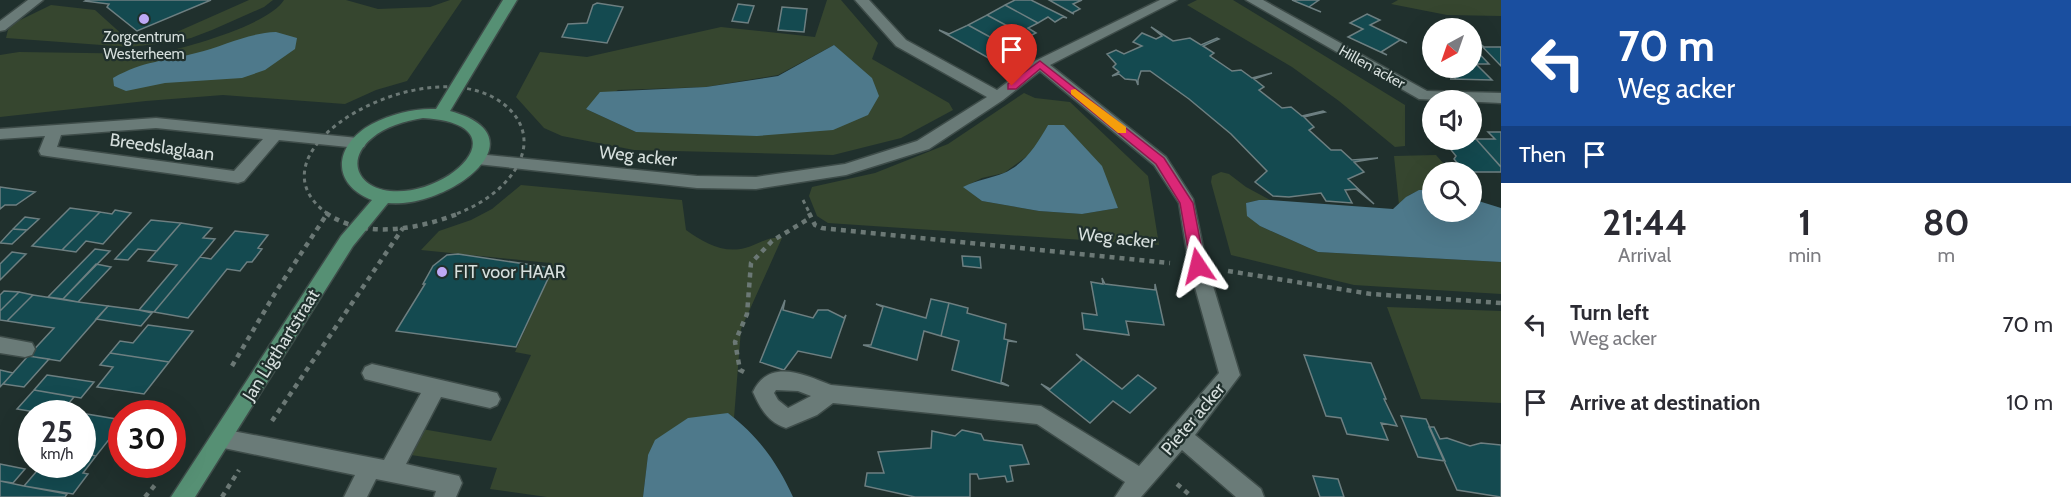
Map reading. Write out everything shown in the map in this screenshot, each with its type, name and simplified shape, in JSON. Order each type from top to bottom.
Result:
[{"type":"main road","points":[[441,113],[510,0]]},
{"type":"main road","points":[[441,113],[461,118],[476,128],[482,142],[477,159],[463,176],[440,189],[411,197],[384,197],[366,191],[354,182],[349,170],[350,156],[358,143],[371,132],[387,123],[414,114],[441,113]]},
{"type":"main road","name":"Jan Ligthartstraat","points":[[182,497],[222,439],[347,242],[384,197]]},
{"type":"street","points":[[0,27],[36,0]]},
{"type":"street","points":[[862,0],[901,43],[998,97]]},
{"type":"street","name":"Weg acker","points":[[477,159],[698,182],[756,183],[794,179],[846,169],[923,145],[998,97],[1040,64],[1170,0]]},
{"type":"street","name":"Hillen acker","points":[[1253,0],[1424,96],[1501,98]]},
{"type":"street","name":"Pieter acker","points":[[1040,64],[1160,161],[1187,203],[1198,266],[1230,375],[1181,436],[1126,497]]},
{"type":"street","name":"Breedslaglaan","points":[[0,134],[156,123],[207,126],[358,143]]},
{"type":"street","name":"Breedslaglaan","points":[[55,131],[47,152],[238,177],[275,135]]},
{"type":"street","points":[[0,345],[25,349]]},
{"type":"street","points":[[372,373],[490,399]]},
{"type":"street","points":[[830,394],[810,408],[786,419],[771,407],[763,392],[771,381],[799,382],[830,394],[1041,415],[1140,479]]},
{"type":"street","points":[[355,497],[380,469],[436,386]]},
{"type":"street","points":[[1181,436],[1253,497]]},
{"type":"street","points":[[222,439],[451,483],[445,497]]},
{"type":"path","points":[[768,386],[740,370],[735,342],[747,314],[751,263],[772,241],[810,218],[794,179]]},
{"type":"path","name":"Jan Ligthartstraat","points":[[230,369],[277,290],[327,214]]},
{"type":"path","name":"Weg acker","points":[[810,218],[815,225],[822,228],[1198,266],[1371,294],[1501,303]]},
{"type":"path","name":"Jan Ligthartstraat","points":[[222,497],[403,228]]},
{"type":"green space","points":[[249,0],[273,0],[264,7],[212,30],[191,38],[166,43],[129,47],[6,38],[8,30],[14,23],[51,5],[95,10],[125,37],[152,43]]},
{"type":"green space","points":[[284,0],[346,0],[378,9],[430,7],[450,0],[462,0],[407,81],[376,90],[345,104],[223,95],[0,117],[0,55],[19,52],[153,54],[184,47],[244,27],[275,9]]},
{"type":"green space","points":[[827,0],[841,0],[878,43],[872,59],[949,103],[953,110],[901,138],[833,155],[634,150],[562,136],[544,128],[516,97],[540,52],[587,57],[721,27],[815,37]],"holes":[[[834,45],[846,57],[636,132],[586,109],[618,90],[706,87],[778,75]]]},
{"type":"green space","points":[[1197,0],[1233,0],[1405,105],[1405,146],[1395,147],[1339,101],[1292,67],[1187,5]]},
{"type":"green space","points":[[1398,0],[1501,0],[1501,16],[1447,15],[1391,4]]},
{"type":"green space","points":[[1024,93],[1035,98],[1070,102],[1148,176],[1159,245],[828,223],[817,216],[809,196],[812,187],[875,173],[948,144]],"holes":[[[1048,125],[1118,208],[1082,214],[1039,211],[982,201],[964,187],[982,178],[1004,173],[1034,151]]]},
{"type":"green space","points":[[1436,155],[1442,162],[1422,162],[1422,191],[1413,193],[1399,205],[1394,156]]},
{"type":"green space","points":[[1221,172],[1229,174],[1246,187],[1270,200],[1246,203],[1248,216],[1260,226],[1318,252],[1501,262],[1501,294],[1354,285],[1231,255],[1211,182],[1212,176]]},
{"type":"green space","points":[[521,185],[682,200],[686,230],[706,243],[721,248],[750,247],[772,238],[782,238],[741,329],[734,418],[728,413],[648,455],[643,497],[547,497],[490,489],[497,468],[411,455],[410,449],[422,429],[491,441],[531,355],[515,352],[553,268],[550,263],[421,250],[439,231],[471,220],[492,209]]},
{"type":"green space","points":[[1387,307],[1501,311],[1501,403],[1421,399]]},
{"type":"water","points":[[276,32],[297,38],[295,49],[265,70],[242,78],[165,83],[126,91],[114,86],[113,78],[135,68],[196,53],[246,37]]},
{"type":"water","points":[[834,45],[872,78],[879,96],[868,115],[833,130],[757,136],[636,132],[586,109],[600,92],[706,87],[778,76]]},
{"type":"water","points":[[1048,125],[1064,125],[1102,166],[1118,208],[1082,214],[1039,211],[982,201],[963,187],[1004,173],[1019,164],[1035,146]]},
{"type":"water","points":[[1422,190],[1422,222],[1482,222],[1482,202],[1501,208],[1501,262],[1318,252],[1260,226],[1247,216],[1246,203],[1259,200],[1393,209],[1406,197]]},
{"type":"water","points":[[728,413],[749,431],[766,451],[793,497],[643,497],[648,455],[655,440],[688,418]]},
{"type":"building","name":"Zorgcentrum Westerheem","points":[[211,0],[137,31],[107,7],[109,4],[85,1]]},
{"type":"building","points":[[1015,0],[1031,0],[1067,18],[1063,17],[1055,22],[1048,17],[1038,23],[1005,5]]},
{"type":"building","points":[[1049,0],[1082,0],[1073,4],[1080,9],[1072,13]]},
{"type":"building","points":[[1292,0],[1319,0],[1309,7],[1321,12]]},
{"type":"building","points":[[597,3],[623,7],[607,43],[562,37],[568,24],[587,23],[593,5]]},
{"type":"building","points":[[738,4],[754,6],[748,23],[732,21]]},
{"type":"building","points":[[1005,5],[1038,23],[1028,28],[1036,33],[1028,37],[987,15]]},
{"type":"building","points":[[782,7],[807,9],[804,32],[778,30]]},
{"type":"building","points":[[1367,14],[1380,20],[1370,25],[1407,43],[1400,40],[1381,52],[1387,55],[1348,37],[1363,29],[1350,23]]},
{"type":"building","points":[[987,15],[1028,37],[1019,42],[1011,38],[1001,43],[968,25]]},
{"type":"building","points":[[968,25],[1001,43],[991,49],[999,53],[990,58],[993,60],[939,30],[949,34]]},
{"type":"building","points":[[1151,27],[1173,41],[1190,38],[1201,45],[1217,38],[1219,39],[1203,46],[1214,53],[1210,56],[1232,71],[1241,70],[1252,78],[1272,73],[1254,79],[1264,87],[1259,90],[1282,108],[1291,107],[1302,116],[1325,112],[1304,117],[1314,127],[1309,130],[1331,150],[1341,150],[1352,160],[1378,158],[1354,162],[1364,172],[1348,179],[1374,204],[1356,189],[1345,190],[1352,203],[1326,201],[1321,193],[1289,197],[1273,196],[1255,182],[1267,171],[1231,134],[1189,99],[1150,71],[1141,71],[1138,85],[1136,80],[1125,79],[1119,74],[1112,76],[1119,72],[1113,67],[1116,64],[1107,54],[1116,50],[1124,54],[1142,46],[1133,42],[1142,33],[1156,39],[1162,36]]},
{"type":"building","points":[[1482,45],[1501,47],[1501,66],[1482,46]]},
{"type":"building","points":[[1482,57],[1489,64],[1482,64]]},
{"type":"building","points":[[1482,70],[1492,80],[1450,79],[1482,78]]},
{"type":"building","points":[[1488,132],[1501,132],[1501,167],[1482,146],[1482,139],[1495,139]]},
{"type":"building","points":[[1482,146],[1501,167],[1501,172],[1482,172],[1482,162],[1456,162],[1454,159],[1456,156],[1451,150],[1482,150]]},
{"type":"building","points":[[0,187],[35,192],[16,205],[5,205],[0,209]]},
{"type":"building","points":[[70,208],[100,212],[62,250],[32,246]]},
{"type":"building","points":[[115,210],[131,213],[103,244],[86,241],[76,252],[62,250],[100,212],[112,214]]},
{"type":"building","points":[[25,217],[39,219],[27,230],[13,229]]},
{"type":"building","points":[[151,220],[181,223],[157,251],[138,249],[128,260],[115,259]]},
{"type":"building","points":[[181,223],[212,228],[203,238],[215,239],[154,312],[139,310],[177,265],[148,261]]},
{"type":"building","points":[[13,229],[27,230],[12,244],[0,243]]},
{"type":"building","points":[[235,231],[268,235],[258,248],[262,249],[252,262],[247,262],[240,271],[227,269],[188,318],[154,312],[200,257],[211,259]]},
{"type":"building","points":[[95,249],[110,251],[63,299],[48,297]]},
{"type":"building","points":[[12,252],[26,254],[0,280],[0,264]]},
{"type":"building","points":[[458,254],[553,268],[516,347],[396,331],[425,284],[423,284],[433,266],[447,255]]},
{"type":"building","points":[[962,256],[980,257],[981,268],[963,266]]},
{"type":"building","points":[[96,264],[111,267],[78,302],[63,299]]},
{"type":"building","points":[[1102,278],[1105,284],[1155,290],[1155,284],[1164,325],[1126,321],[1129,335],[1084,329],[1082,313],[1097,315],[1091,282],[1103,284]]},
{"type":"building","points":[[4,291],[19,292],[0,311],[0,295]]},
{"type":"building","points":[[19,292],[33,295],[7,321],[0,320],[0,311]]},
{"type":"building","points":[[33,295],[108,306],[60,361],[28,356],[54,328],[7,321]]},
{"type":"building","points":[[931,299],[949,303],[941,336],[924,331],[917,360],[863,345],[871,345],[883,307],[876,304],[926,318]]},
{"type":"building","points":[[785,300],[783,310],[813,318],[818,310],[828,310],[844,318],[846,315],[831,358],[798,351],[784,370],[760,362]]},
{"type":"building","points":[[949,303],[968,308],[967,313],[1006,324],[1004,339],[1017,342],[1008,341],[1001,382],[1009,386],[952,370],[959,341],[941,336]]},
{"type":"building","points":[[108,306],[152,313],[141,326],[96,319]]},
{"type":"building","points":[[148,325],[193,331],[169,362],[110,353],[120,341],[133,343]]},
{"type":"building","points":[[110,353],[169,362],[144,394],[97,387],[113,367],[100,365]]},
{"type":"building","points":[[1076,354],[1122,389],[1138,375],[1156,388],[1130,413],[1113,401],[1090,423],[1041,384],[1050,389],[1082,360]]},
{"type":"building","points":[[1304,355],[1371,363],[1397,426],[1381,423],[1388,440],[1347,434],[1341,418],[1326,416]]},
{"type":"building","points":[[28,356],[49,359],[24,387],[3,384]]},
{"type":"building","points":[[0,370],[13,373],[0,387]]},
{"type":"building","points":[[47,375],[94,382],[81,398],[34,390]]},
{"type":"building","points":[[34,390],[74,397],[71,400],[25,400]]},
{"type":"building","points":[[96,416],[108,418],[108,441],[96,456]]},
{"type":"building","points":[[1401,416],[1426,419],[1445,461],[1418,457]]},
{"type":"building","points":[[1429,427],[1434,427],[1440,439],[1447,438],[1470,446],[1481,443],[1501,445],[1501,497],[1457,490]]},
{"type":"building","points":[[962,430],[981,434],[984,440],[1022,445],[1029,464],[1010,466],[1013,481],[1007,482],[1005,476],[979,479],[977,474],[970,474],[970,497],[915,497],[865,486],[867,473],[884,473],[878,452],[931,448],[932,431],[955,436]]},
{"type":"building","points":[[0,464],[18,468],[18,477],[13,483],[0,481]]},
{"type":"building","points":[[1313,476],[1338,479],[1344,497],[1320,497]]},
{"type":"building","points":[[31,478],[85,478],[73,494],[24,486]]},
{"type":"building","points":[[0,481],[67,494],[65,497],[0,497]]},
{"type":"slow traffic","points":[[1075,92],[1122,130]]},
{"type":"place","name":"Zorgcentrum Westerheem","points":[[144,19]]},
{"type":"place","name":"FIT voor HAAR","points":[[442,272]]},
{"type":"route","points":[[1012,86],[1040,64],[1160,161],[1187,203],[1198,266]]}]
